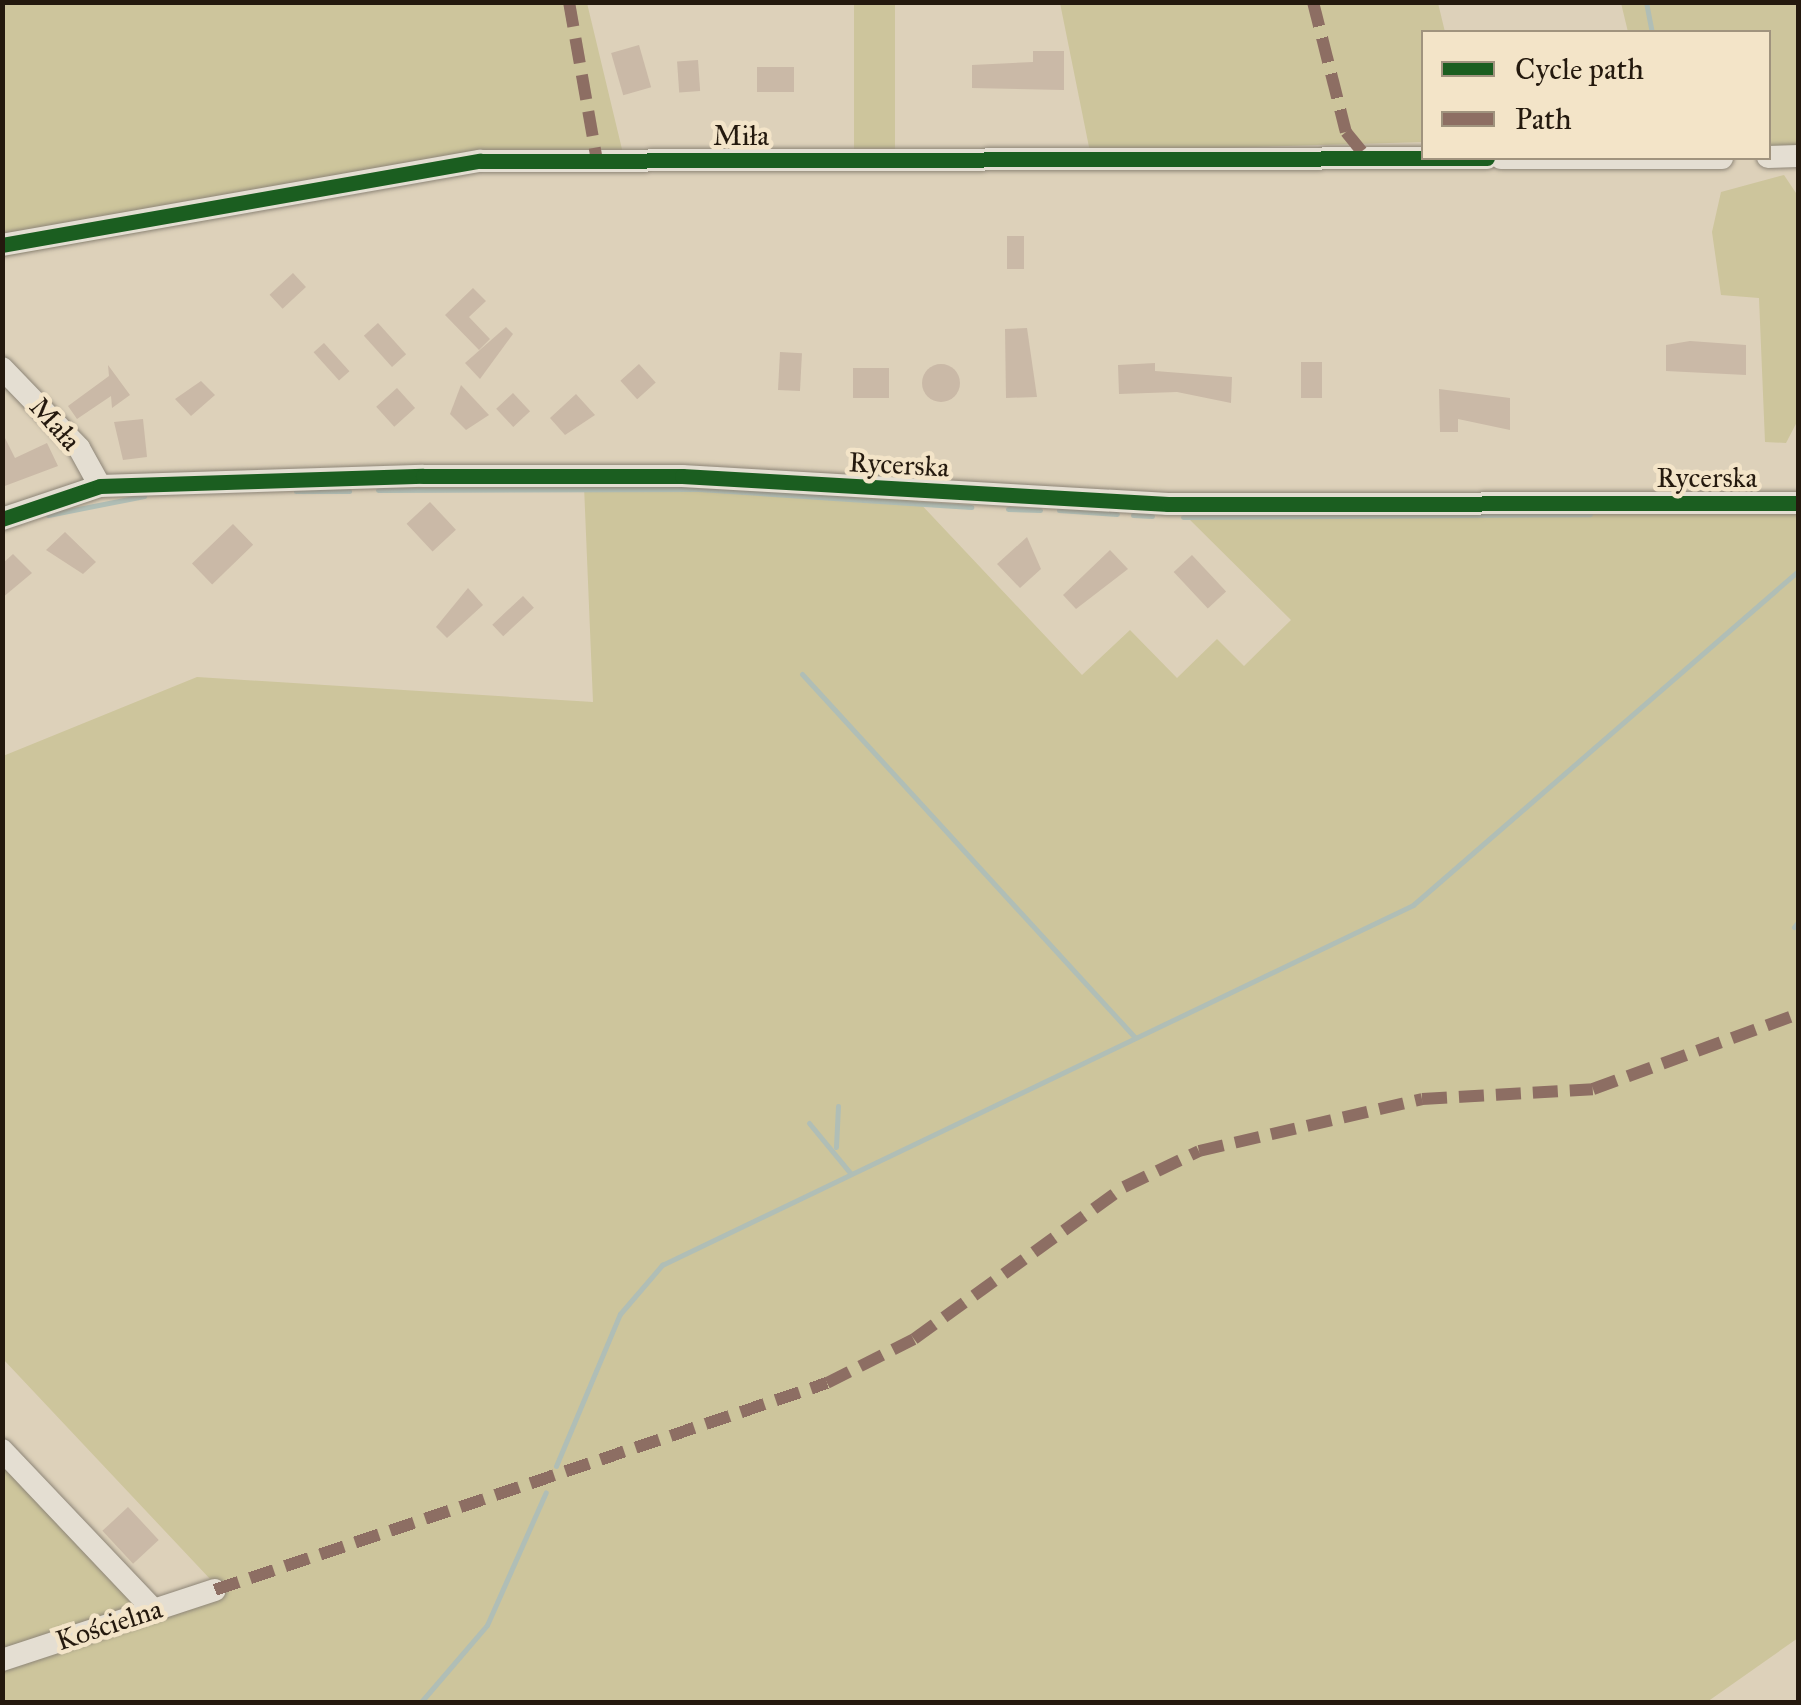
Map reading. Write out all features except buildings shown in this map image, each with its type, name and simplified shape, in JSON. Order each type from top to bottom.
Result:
[{"type":"street","points":[[1771,157],[1798,156]]},
{"type":"street","name":"Miła","points":[[2,245],[480,161],[1421,158]]},
{"type":"street","name":"Mała","points":[[2,368],[79,448],[100,486]]},
{"type":"street","name":"Rycerska","points":[[2,518],[100,486],[682,476],[1168,504],[1798,503]]},
{"type":"street","points":[[2,1450],[154,1610]]},
{"type":"street","name":"Kościelna","points":[[2,1660],[215,1590]]},
{"type":"shaded area","points":[[3,3],[587,3],[626,166],[519,164],[3,257]]},
{"type":"shaded area","points":[[854,3],[895,3],[895,149],[854,149]]},
{"type":"shaded area","points":[[1060,3],[1438,3],[1445,30],[1421,30],[1421,142],[1090,152]]},
{"type":"shaded area","points":[[1621,3],[1798,3],[1798,160],[1771,160],[1771,30],[1628,30]]},
{"type":"shaded area","points":[[1784,175],[1798,196],[1798,420],[1786,443],[1765,442],[1759,298],[1721,295],[1712,232],[1721,192]]},
{"type":"shaded area","points":[[584,486],[916,499],[1082,675],[1130,630],[1177,678],[1217,639],[1244,666],[1291,620],[1182,512],[1798,511],[1798,1638],[1707,1702],[3,1702],[2,1442],[155,1600],[211,1580],[3,1359],[3,756],[197,677],[593,702]]},
{"type":"waterway","points":[[1646,2],[1652,30]]},
{"type":"waterway","points":[[378,490],[699,489],[971,507]]},
{"type":"waterway","points":[[296,491],[349,491]]},
{"type":"waterway","points":[[48,515],[144,496]]},
{"type":"waterway","points":[[1008,509],[1040,510]]},
{"type":"waterway","points":[[1059,510],[1117,514]]},
{"type":"waterway","points":[[1183,517],[1590,514]]},
{"type":"waterway","points":[[1133,515],[1152,516]]},
{"type":"waterway","points":[[556,1466],[620,1314],[662,1265],[1413,905],[1798,571]]},
{"type":"waterway","points":[[802,674],[1135,1038]]},
{"type":"waterway","points":[[1794,927],[1798,922]]},
{"type":"waterway","points":[[836,1147],[838,1106]]},
{"type":"waterway","points":[[809,1123],[851,1174]]},
{"type":"waterway","points":[[421,1702],[487,1625],[546,1492]]},
{"type":"marked path","points":[[569,2],[597,161]]},
{"type":"marked path","points":[[1313,2],[1346,132],[1367,158]]},
{"type":"marked path","points":[[215,1590],[827,1383],[914,1339],[1124,1187],[1199,1151],[1422,1099],[1593,1089],[1798,1014]]},
{"type":"cycle path","points":[[2,245],[480,161],[1421,158]]},
{"type":"cycle path","points":[[2,519],[100,486],[423,476],[682,476],[1168,504],[1798,503]]}]
